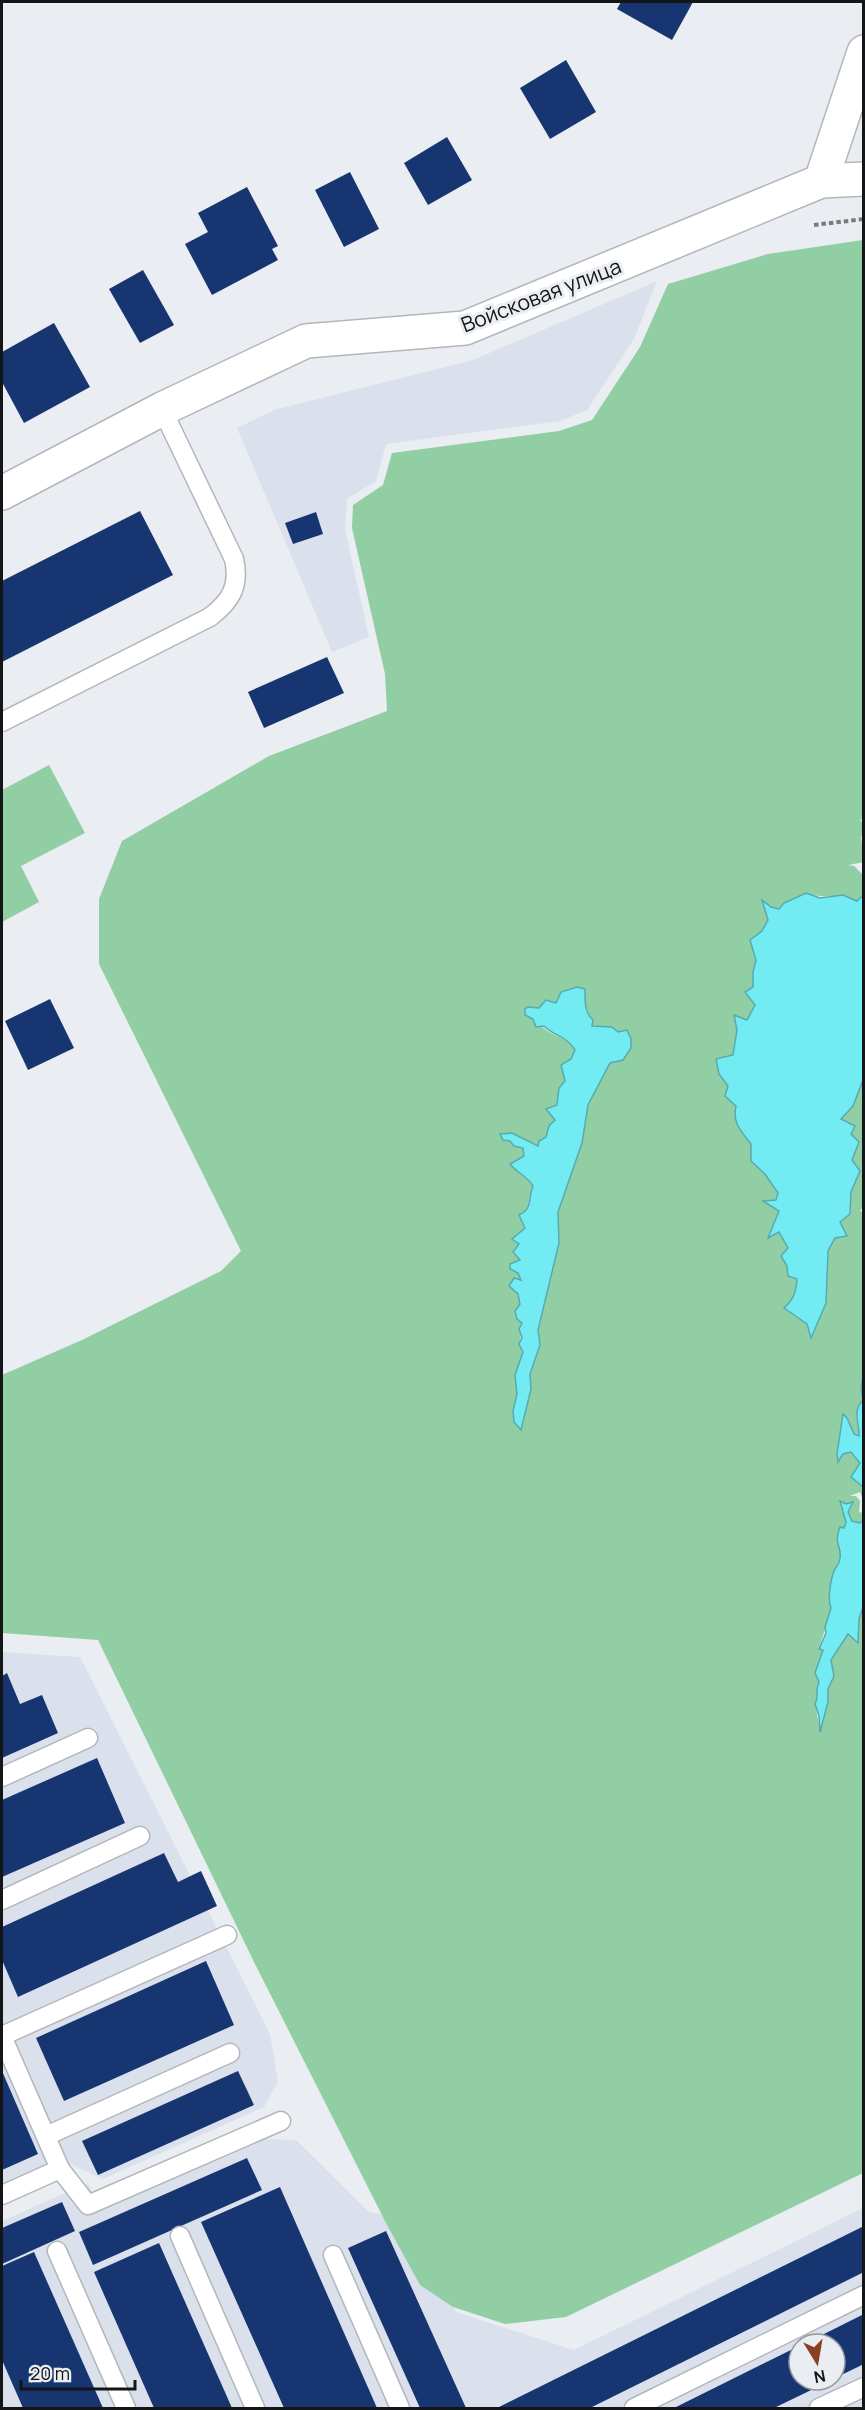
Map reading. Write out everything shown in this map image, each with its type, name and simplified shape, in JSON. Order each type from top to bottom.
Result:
[{"type":"street","points":[[821,181],[864,52]]},
{"type":"street","name":"Войсковая улица","points":[[2,493],[162,409],[306,341],[465,328],[821,181],[864,179]]},
{"type":"lane","points":[[2,722],[210,617],[225,604],[232,593],[237,573],[234,559],[162,409]]},
{"type":"lane","points":[[2,1777],[88,1738]]},
{"type":"lane","points":[[2,1900],[140,1836]]},
{"type":"lane","points":[[227,1935],[2,2036],[60,2169],[88,2205],[280,2121]]},
{"type":"lane","points":[[46,2136],[230,2053]]},
{"type":"lane","points":[[2,2195],[60,2169]]},
{"type":"lane","points":[[180,2236],[255,2409]]},
{"type":"lane","points":[[57,2251],[126,2409]]},
{"type":"lane","points":[[333,2255],[400,2409]]},
{"type":"lane","points":[[634,2409],[864,2295]]},
{"type":"lane","points":[[819,2409],[864,2387]]},
{"type":"shaded area","points":[[657,281],[634,339],[587,410],[560,421],[386,444],[376,481],[347,499],[345,530],[369,637],[332,652],[237,428],[274,410],[473,360]]},
{"type":"shaded area","points":[[2,1652],[80,1657],[270,2034],[278,2082],[264,2107],[103,2179],[66,2162],[2,2191]]},
{"type":"shaded area","points":[[259,2139],[296,2140],[369,2212],[397,2216],[416,2243],[456,2312],[574,2350],[863,2208],[863,2408],[2,2408],[2,2221],[88,2183],[100,2209]]},
{"type":"green space","points":[[863,240],[864,819],[860,820],[863,823],[863,835],[861,836],[864,862],[848,865],[854,866],[863,875],[863,894],[857,901],[850,898],[806,893],[779,909],[763,901],[768,920],[762,932],[750,940],[756,961],[753,972],[756,1005],[747,1020],[734,1016],[737,1030],[733,1055],[717,1059],[719,1074],[728,1086],[736,1106],[741,1131],[751,1144],[751,1161],[765,1174],[778,1194],[776,1200],[764,1201],[779,1211],[769,1237],[779,1231],[788,1248],[781,1257],[797,1279],[793,1315],[807,1324],[828,1266],[828,1251],[835,1238],[847,1236],[840,1222],[850,1214],[852,1160],[859,1142],[841,1119],[853,1106],[863,1080],[864,1207],[860,1210],[864,1215],[864,1375],[861,1389],[863,1400],[856,1415],[859,1436],[854,1435],[847,1418],[842,1425],[837,1454],[852,1452],[860,1463],[857,1483],[863,1487],[863,1500],[860,1492],[850,1496],[856,1496],[860,1501],[859,1512],[863,1513],[863,1521],[860,1523],[852,1521],[848,1512],[852,1502],[846,1504],[841,1502],[846,1522],[844,1529],[840,1527],[838,1533],[840,1559],[833,1574],[830,1613],[819,1649],[824,1650],[816,1673],[819,1682],[815,1704],[820,1729],[828,1702],[828,1689],[834,1676],[831,1660],[848,1633],[859,1635],[859,1619],[863,1607],[863,2173],[566,2317],[505,2324],[453,2307],[420,2285],[386,2223],[255,1964],[98,1640],[2,1633],[2,1375],[82,1340],[221,1271],[241,1251],[99,964],[99,899],[122,841],[269,756],[387,711],[385,674],[352,528],[353,505],[383,485],[392,453],[559,431],[592,420],[640,347],[668,284],[768,254]],"holes":[[[577,987],[588,1011],[591,1026],[612,1027],[618,1032],[610,1063],[588,1105],[582,1143],[558,1212],[559,1243],[538,1330],[540,1345],[530,1374],[531,1389],[521,1430],[513,1411],[517,1394],[515,1375],[523,1352],[519,1329],[522,1323],[518,1294],[521,1280],[518,1273],[520,1260],[517,1234],[525,1228],[533,1186],[511,1164],[525,1156],[523,1148],[514,1146],[510,1141],[512,1133],[539,1146],[546,1137],[549,1126],[555,1120],[559,1088],[565,1081],[575,1050],[567,1041],[544,1028],[528,1007],[539,1008],[556,1003],[561,992]]]},
{"type":"green space","points":[[49,765],[85,833],[21,866],[39,902],[2,922],[2,790]]},
{"type":"water","points":[[806,893],[820,898],[843,895],[857,901],[864,894],[863,1080],[853,1106],[841,1119],[855,1126],[851,1134],[859,1142],[852,1160],[860,1171],[851,1192],[850,1214],[840,1222],[847,1236],[835,1238],[828,1251],[826,1303],[811,1338],[807,1324],[784,1308],[794,1295],[797,1279],[788,1276],[787,1266],[781,1256],[788,1248],[779,1232],[768,1238],[779,1211],[763,1201],[776,1200],[778,1193],[765,1174],[751,1161],[751,1144],[736,1122],[736,1106],[725,1096],[728,1086],[719,1074],[716,1059],[733,1055],[737,1030],[734,1015],[747,1020],[755,1005],[745,992],[753,987],[756,960],[750,940],[762,931],[768,920],[762,900],[771,907],[779,909],[784,903]]},
{"type":"water","points":[[577,987],[585,989],[586,1006],[593,1020],[592,1026],[612,1027],[618,1032],[627,1030],[631,1039],[631,1048],[623,1060],[610,1063],[588,1105],[582,1143],[558,1212],[559,1243],[538,1330],[540,1345],[530,1374],[531,1389],[521,1430],[514,1422],[513,1411],[517,1394],[515,1375],[523,1352],[519,1344],[522,1338],[519,1329],[522,1323],[517,1319],[515,1311],[520,1304],[518,1294],[509,1286],[514,1278],[521,1280],[518,1273],[510,1269],[510,1264],[520,1260],[513,1252],[519,1244],[512,1239],[525,1228],[519,1215],[528,1206],[533,1186],[510,1164],[524,1156],[523,1148],[503,1140],[500,1134],[512,1133],[538,1146],[539,1141],[546,1137],[549,1126],[555,1120],[546,1109],[557,1105],[559,1088],[565,1081],[561,1065],[571,1059],[575,1050],[568,1041],[544,1026],[536,1027],[533,1019],[525,1015],[525,1009],[539,1008],[546,1000],[556,1003],[561,992]]},
{"type":"water","points":[[863,1375],[863,1400],[861,1389]]},
{"type":"water","points":[[863,1400],[863,1487],[851,1477],[860,1463],[851,1452],[843,1454],[838,1462],[837,1454],[843,1414],[854,1434],[859,1436],[857,1413]]},
{"type":"water","points":[[840,1501],[846,1504],[853,1502],[848,1512],[852,1521],[860,1523],[863,1521],[863,1607],[859,1619],[858,1643],[848,1634],[831,1660],[834,1676],[828,1689],[828,1702],[820,1732],[819,1716],[815,1704],[819,1682],[815,1673],[823,1650],[819,1649],[826,1633],[825,1627],[831,1608],[829,1594],[832,1579],[840,1560],[838,1533],[840,1527],[844,1528],[846,1522]]},
{"type":"building","points":[[621,2],[693,2],[672,40],[617,9]]},
{"type":"building","points":[[566,60],[596,112],[550,139],[520,88]]},
{"type":"building","points":[[447,137],[472,180],[428,205],[404,163]]},
{"type":"building","points":[[350,172],[379,229],[344,247],[315,190]]},
{"type":"building","points":[[247,187],[278,246],[272,249],[278,260],[212,295],[185,244],[208,232],[198,213]]},
{"type":"building","points":[[143,270],[174,325],[140,343],[109,289]]},
{"type":"building","points":[[54,323],[90,387],[24,423],[2,382],[2,352]]},
{"type":"building","points":[[140,511],[173,575],[2,662],[2,581]]},
{"type":"building","points":[[316,512],[323,534],[293,544],[285,523]]},
{"type":"building","points":[[327,657],[344,693],[264,728],[248,692]]},
{"type":"building","points":[[50,999],[74,1048],[28,1070],[5,1021]]},
{"type":"building","points":[[7,1673],[20,1704],[42,1695],[58,1733],[2,1758],[2,1676]]},
{"type":"building","points":[[97,1758],[125,1823],[2,1877],[2,1800]]},
{"type":"building","points":[[164,1853],[178,1882],[201,1871],[217,1906],[18,1997],[2,1960],[2,1927]]},
{"type":"building","points":[[206,1961],[234,2025],[64,2101],[36,2038]]},
{"type":"building","points":[[2,2071],[38,2154],[2,2170]]},
{"type":"building","points":[[238,2071],[254,2105],[98,2175],[82,2141]]},
{"type":"building","points":[[247,2158],[262,2190],[93,2265],[79,2232]]},
{"type":"building","points":[[280,2187],[377,2408],[284,2408],[201,2222]]},
{"type":"building","points":[[62,2202],[75,2231],[2,2264],[2,2228]]},
{"type":"building","points":[[864,2226],[864,2272],[590,2408],[497,2408]]},
{"type":"building","points":[[386,2231],[466,2408],[420,2408],[348,2248]]},
{"type":"building","points":[[159,2243],[232,2408],[154,2408],[94,2272]]},
{"type":"building","points":[[34,2252],[103,2408],[23,2408],[2,2360],[2,2266]]},
{"type":"building","points":[[864,2314],[864,2364],[847,2372],[847,2332],[828,2332]]},
{"type":"building","points":[[787,2352],[787,2392],[807,2392],[774,2408],[674,2408]]}]
